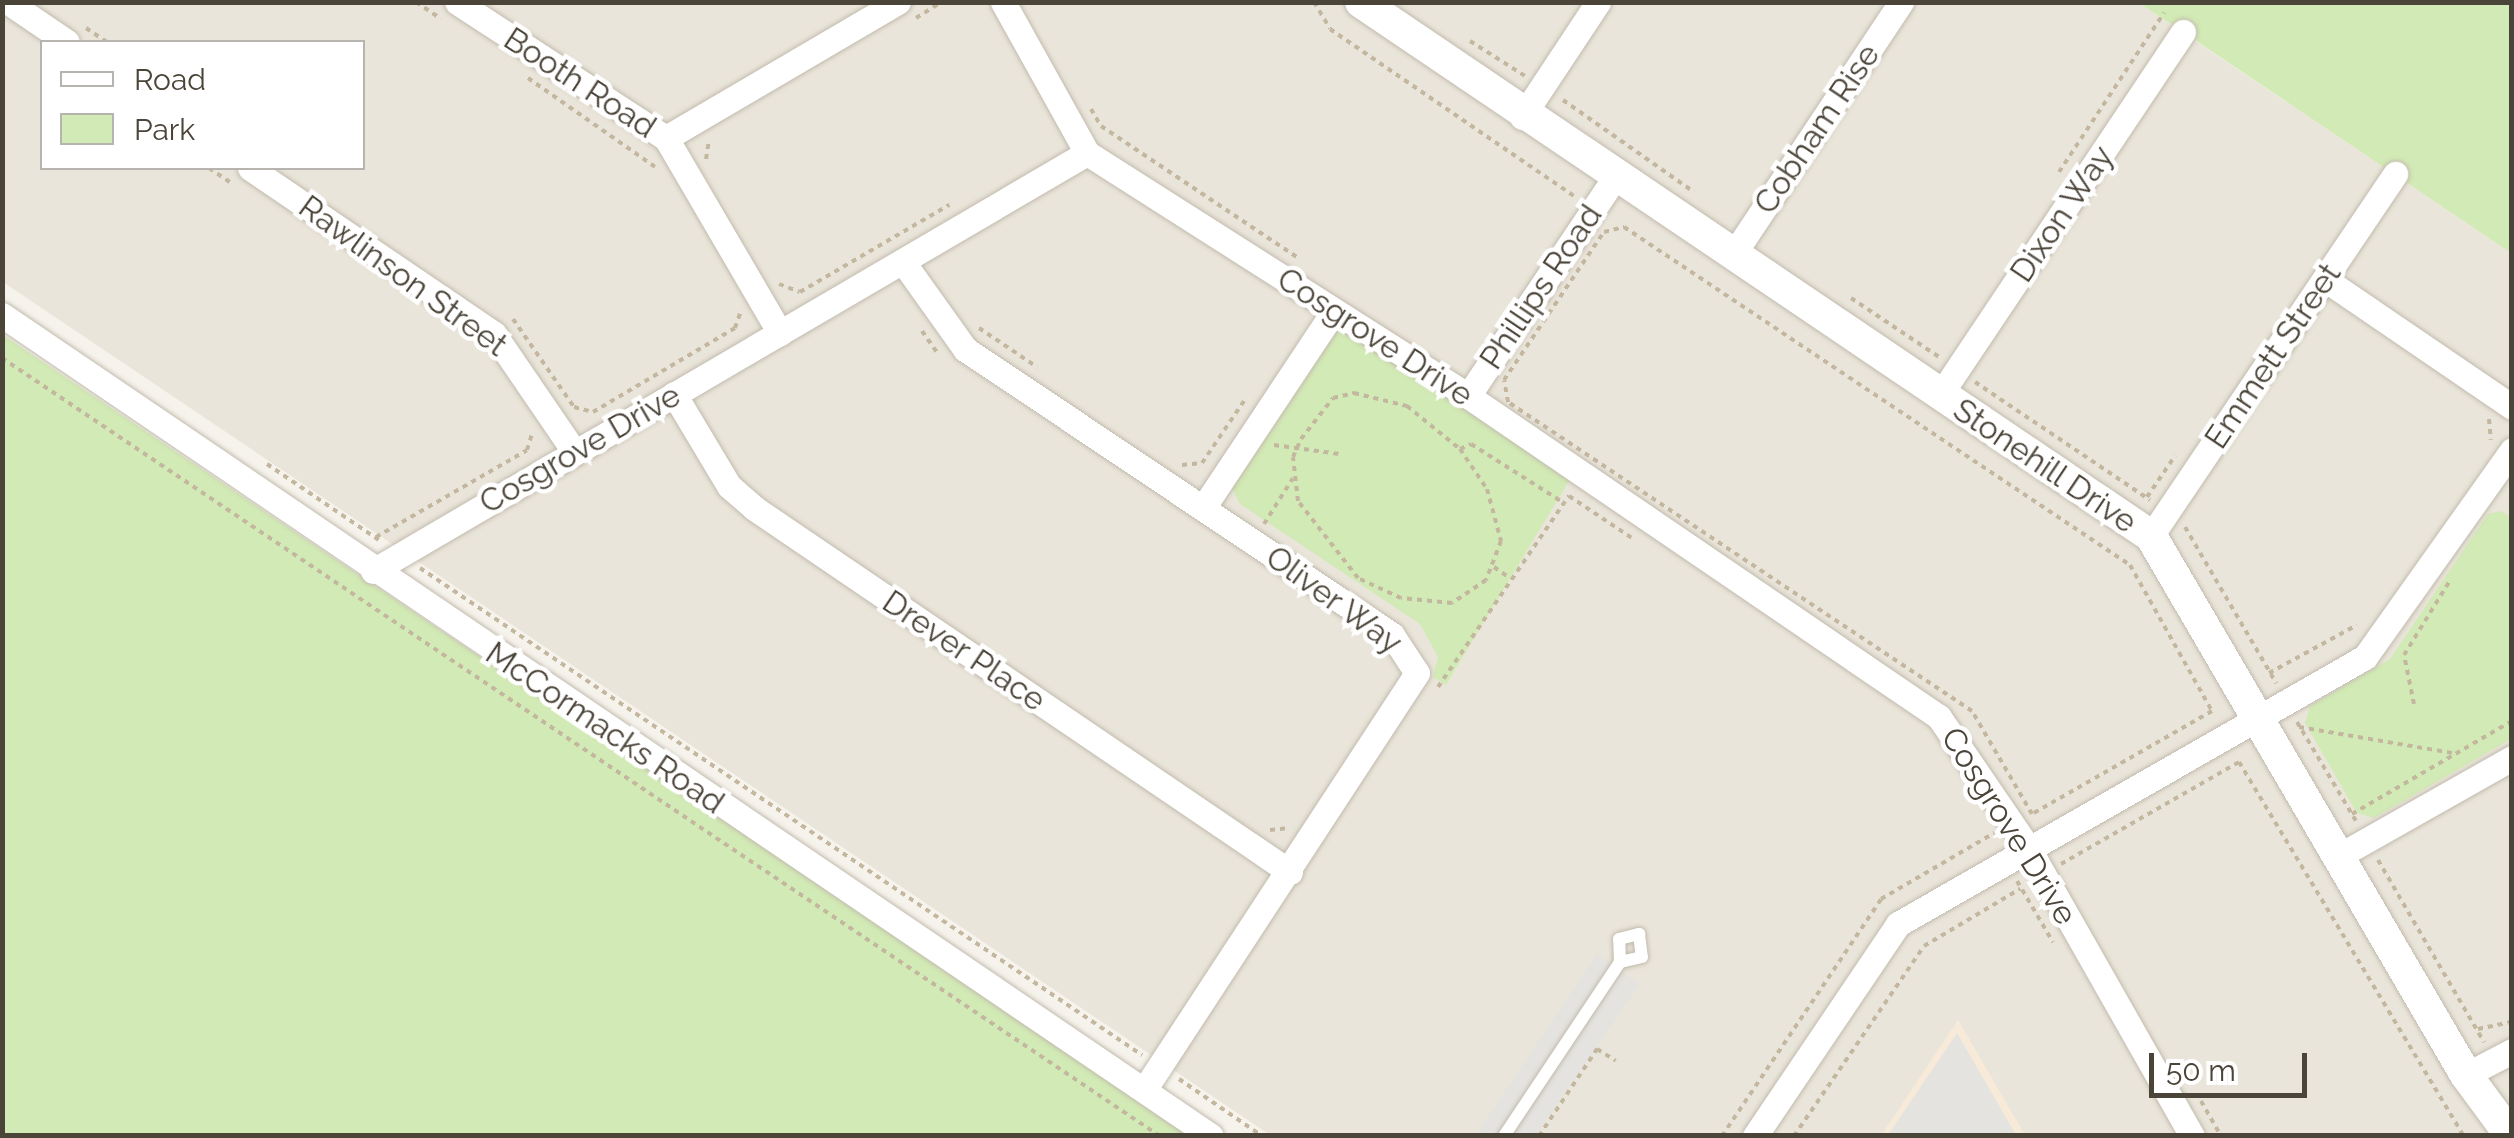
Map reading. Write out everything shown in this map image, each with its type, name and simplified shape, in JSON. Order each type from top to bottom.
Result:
[{"type":"street","points":[[8,2],[64,40]]},
{"type":"street","points":[[666,138],[898,2]]},
{"type":"street","points":[[1003,2],[1087,152]]},
{"type":"street","name":"Stonehill Drive","points":[[1361,2],[1522,117],[2150,536],[2466,1075],[2511,1136]]},
{"type":"street","points":[[1522,117],[1598,2]]},
{"type":"street","name":"Cobham Rise","points":[[1733,255],[1901,2]]},
{"type":"street","name":"Booth Road","points":[[452,13],[666,138],[780,332]]},
{"type":"street","name":"Dixon Way","points":[[1940,395],[2183,32]]},
{"type":"street","name":"Cosgrove Drive","points":[[373,571],[573,450],[904,262],[1087,152],[1468,396],[1939,717],[2029,849],[2192,1136]]},
{"type":"street","name":"Emmett Street","points":[[2150,536],[2394,174]]},
{"type":"street","name":"Rawlinson Street","points":[[246,178],[494,334],[573,450]]},
{"type":"street","name":"Phillips Road","points":[[1468,396],[1614,179]]},
{"type":"street","name":"Oliver Way","points":[[904,262],[926,299],[965,349],[1392,635],[1417,674],[1168,1072],[1144,1090]]},
{"type":"street","points":[[2326,280],[2512,407]]},
{"type":"street","points":[[1204,508],[1333,312]]},
{"type":"street","name":"McCormacks Road","points":[[2,315],[373,571],[1210,1136]]},
{"type":"street","name":"Drever Place","points":[[674,394],[728,486],[754,508],[1290,872]]},
{"type":"street","points":[[1754,1136],[1898,924],[2258,720],[2293,715],[2379,644],[2500,448]]},
{"type":"street","points":[[2337,857],[2512,758]]},
{"type":"street","points":[[2466,1075],[2512,1051]]},
{"type":"lane","points":[[1504,1136],[1620,962]]},
{"type":"path","points":[[416,2],[452,13]]},
{"type":"path","points":[[1314,2],[1330,29],[2130,565],[2212,711],[2032,814],[1972,711],[1508,402],[1504,380],[1604,232],[1624,227]]},
{"type":"path","points":[[1460,35],[1542,86],[1698,195]]},
{"type":"path","points":[[522,74],[665,179]]},
{"type":"path","points":[[1083,95],[1101,126],[1301,260],[1288,282]]},
{"type":"path","points":[[714,172],[704,157],[715,136]]},
{"type":"path","points":[[216,170],[246,178]]},
{"type":"path","points":[[777,281],[800,292],[968,194]]},
{"type":"path","points":[[1846,295],[1937,356]]},
{"type":"path","points":[[926,299],[909,310],[950,363]]},
{"type":"path","points":[[510,316],[574,407],[593,412],[735,328],[740,304]]},
{"type":"path","points":[[969,321],[1048,374]]},
{"type":"path","points":[[2,358],[1160,1136]]},
{"type":"path","points":[[1978,383],[2147,497]]},
{"type":"path","points":[[1174,460],[1202,463],[1253,387]]},
{"type":"path","points":[[1253,541],[1293,478],[1296,452],[1314,416],[1354,393],[1407,406],[1460,450],[1498,522],[1494,566],[1452,603],[1380,592],[1328,549],[1293,478]]},
{"type":"path","points":[[2473,407],[2489,418],[2500,448]]},
{"type":"path","points":[[375,538],[526,450],[530,420]]},
{"type":"path","points":[[1254,431],[1296,452],[1339,454]]},
{"type":"path","points":[[1460,450],[1472,444],[1564,503]]},
{"type":"path","points":[[264,463],[1262,1136]]},
{"type":"path","points":[[1430,698],[1569,496],[1641,544]]},
{"type":"path","points":[[2195,511],[2185,527],[2478,1029],[2512,1022]]},
{"type":"path","points":[[429,574],[432,556]]},
{"type":"path","points":[[1494,566],[1512,579]]},
{"type":"path","points":[[2414,704],[2404,656],[2458,568]]},
{"type":"path","points":[[2270,673],[2367,620]]},
{"type":"path","points":[[2293,715],[2456,753]]},
{"type":"path","points":[[2352,814],[2512,721]]},
{"type":"path","points":[[2071,881],[2061,864],[2239,762],[2464,1136]]},
{"type":"path","points":[[1987,829],[2062,956]]},
{"type":"path","points":[[1794,1136],[1924,946],[2021,888]]},
{"type":"path","points":[[1539,1136],[1597,1049],[1616,1061]]},
{"type":"path","points":[[1168,1072],[1188,1062]]},
{"type":"path","points":[[2191,1085],[2221,1136]]},
{"type":"shaded area","points":[[2,3],[2139,3],[2511,253],[2511,1135],[1270,1135],[3,282]]},
{"type":"shaded area","points":[[1597,954],[1640,984],[1536,1135],[1475,1136]]},
{"type":"shaded area","points":[[1958,1020],[2025,1135],[1881,1136]]},
{"type":"shaded area","points":[[1957,1033],[2016,1135],[1888,1135]]},
{"type":"green space","points":[[2139,3],[2511,3],[2511,253],[2183,32]]},
{"type":"green space","points":[[1339,326],[1572,476],[1446,685],[1433,677],[1438,657],[1420,624],[1240,504],[1232,488]]},
{"type":"green space","points":[[3,335],[1190,1135],[3,1135]]},
{"type":"green space","points":[[2501,511],[2512,518],[2511,739],[2374,818],[2357,813],[2305,723],[2310,706],[2390,659],[2488,514]]}]
